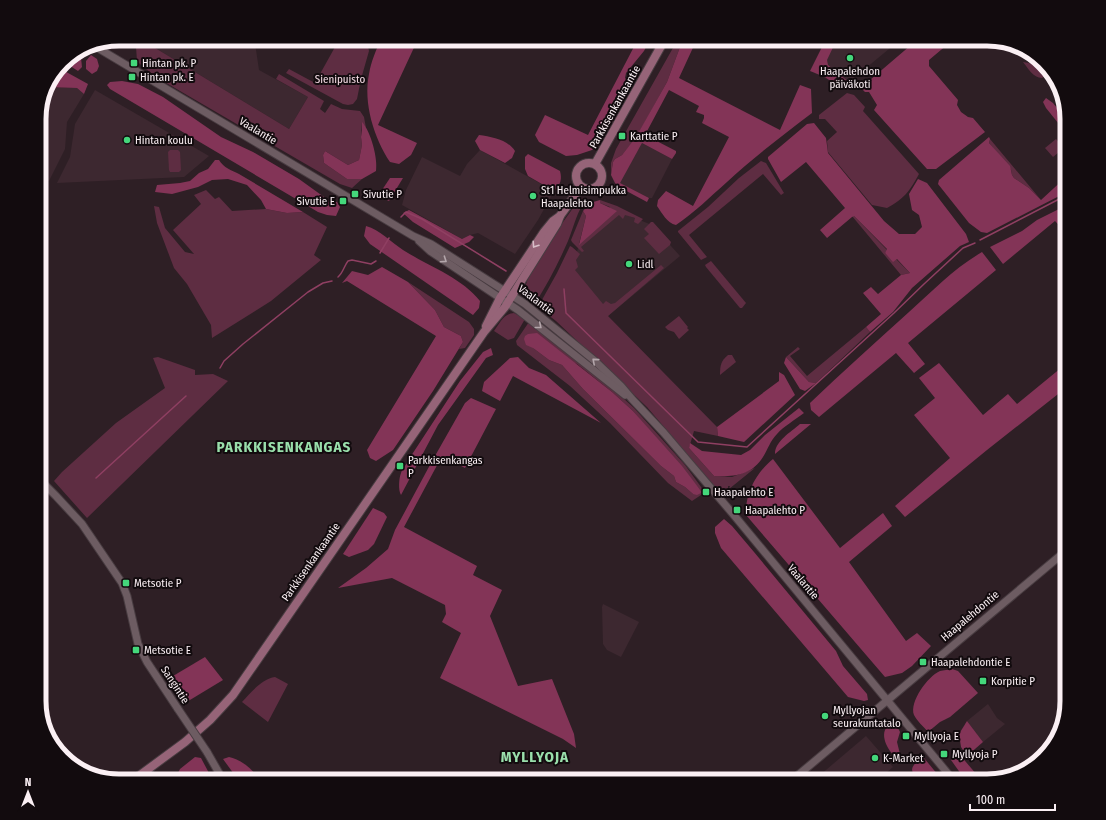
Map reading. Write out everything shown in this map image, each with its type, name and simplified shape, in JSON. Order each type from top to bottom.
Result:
[{"type":"main road","name":"Parkkisenkankaantie","points":[[595,164],[661,46]]},
{"type":"main road","points":[[589,163],[595,164],[601,171],[601,182],[593,189],[588,190],[581,187],[576,178],[578,169],[582,165],[589,163]]},
{"type":"main road","name":"Parkkisenkankaantie","points":[[142,774],[185,742],[210,720],[233,694],[484,332],[510,299],[557,224],[560,216],[581,187]]},
{"type":"main road","name":"Parkkisenkankaantie","points":[[484,332],[494,308],[503,294],[544,232],[553,221],[560,216]]},
{"type":"street","name":"Vaalantie","points":[[99,49],[413,236],[431,244],[595,361],[621,386],[664,433],[948,774]]},
{"type":"street","name":"Sangintie","points":[[46,487],[82,524],[122,583],[127,596],[138,644],[147,662],[207,752],[219,774]]},
{"type":"street","name":"Haapalehdontie","points":[[799,774],[1060,556]]},
{"type":"street","points":[[146,771],[150,774]]},
{"type":"shaded area","points":[[152,46],[255,46],[259,70],[308,97],[289,129]]},
{"type":"shaded area","points":[[378,46],[415,46],[378,125],[417,143],[411,155],[399,164],[390,162],[384,153],[371,120],[368,85],[369,74]]},
{"type":"shaded area","points":[[634,46],[646,46],[626,73],[625,78],[630,83],[630,88],[604,138],[592,150],[577,155],[566,156],[539,142],[535,135],[545,115],[588,135]]},
{"type":"shaded area","points":[[680,46],[694,46],[679,78],[780,130],[800,85],[811,89],[812,113],[758,155],[696,210],[676,225],[667,220],[663,215],[657,206],[658,200],[666,191],[693,206],[729,137],[702,123],[704,115],[696,112],[699,106],[669,90],[645,135],[676,151],[676,153],[672,159],[642,143],[620,183],[649,198],[647,202],[619,187],[611,175],[613,162],[622,155],[636,137],[667,82]]},
{"type":"shaded area","points":[[822,46],[834,46],[827,60],[828,65],[850,83],[836,85],[825,77],[810,71]]},
{"type":"shaded area","name":"Haapalehdon päiväkoti","points":[[828,46],[893,46],[843,87],[815,73]]},
{"type":"shaded area","points":[[910,46],[946,46],[929,60],[929,66],[958,100],[957,105],[961,112],[968,117],[973,118],[985,132],[936,169],[927,169],[874,110],[877,105],[869,92],[865,92],[862,89],[863,86]]},
{"type":"shaded area","points":[[91,55],[97,59],[99,66],[97,71],[92,74],[86,69],[86,61]]},
{"type":"shaded area","points":[[80,57],[82,67],[78,71],[69,65]]},
{"type":"shaded area","points":[[64,71],[88,84],[84,94],[77,88],[54,87]]},
{"type":"shaded area","points":[[122,81],[138,84],[163,97],[221,137],[253,152],[299,179],[331,202],[337,202],[340,207],[336,216],[318,212],[110,89],[107,85],[110,82]]},
{"type":"shaded area","points":[[54,87],[77,88],[84,94],[67,122],[65,149],[49,181],[46,180],[46,114],[50,95]]},
{"type":"shaded area","name":"Hintan koulu","points":[[95,90],[209,156],[184,177],[57,183],[70,157],[75,124]]},
{"type":"shaded area","points":[[1046,98],[1059,110],[1060,125],[1046,108],[1043,102]]},
{"type":"shaded area","points":[[362,122],[373,145],[376,159],[376,171],[362,179],[347,179],[324,163],[323,155],[325,151],[348,165],[359,160],[362,145]]},
{"type":"shaded area","points":[[814,123],[826,138],[828,153],[884,221],[899,234],[915,234],[922,227],[919,215],[912,210],[909,194],[918,179],[927,183],[966,234],[969,242],[960,246],[912,288],[893,312],[870,332],[866,327],[881,314],[863,293],[871,287],[878,294],[901,275],[910,273],[897,259],[893,262],[885,253],[887,249],[854,216],[827,238],[820,230],[845,208],[806,162],[781,182],[768,157],[807,124]]},
{"type":"shaded area","points":[[479,135],[504,141],[515,151],[512,158],[505,163],[480,150],[475,141]]},
{"type":"shaded area","points":[[989,137],[989,143],[1010,166],[1014,178],[1029,188],[1041,200],[1060,182],[1060,196],[987,233],[981,232],[969,223],[938,184],[939,180]]},
{"type":"shaded area","points":[[642,143],[672,159],[652,198],[649,198],[619,183]]},
{"type":"shaded area","points":[[480,150],[554,191],[538,220],[515,254],[478,233],[462,239],[402,205],[406,190],[422,157],[460,176],[467,164]]},
{"type":"shaded area","points":[[528,154],[560,171],[560,181],[554,191],[528,176],[525,169],[525,157]]},
{"type":"shaded area","points":[[215,160],[219,160],[223,165],[303,212],[287,213],[266,209],[261,200],[247,185],[228,179],[212,180],[198,187],[172,194],[155,192],[157,185],[190,181],[199,173],[208,169]]},
{"type":"shaded area","points":[[390,178],[403,178],[389,201],[378,196]]},
{"type":"shaded area","points":[[600,200],[600,203],[617,211],[579,245],[586,216],[583,211],[590,203]]},
{"type":"shaded area","points":[[1060,208],[1060,226],[1055,221],[1003,264],[990,247],[1022,231],[1037,220]]},
{"type":"shaded area","points":[[409,210],[462,239],[470,235],[474,237],[469,242],[455,248],[413,222],[403,213]]},
{"type":"shaded area","points":[[617,211],[652,225],[680,256],[608,316],[572,268],[579,245]]},
{"type":"shaded area","points":[[366,226],[376,230],[403,250],[444,272],[463,285],[480,301],[479,308],[473,315],[370,244],[364,236]]},
{"type":"shaded area","points":[[982,252],[996,270],[908,343],[925,364],[914,373],[896,353],[819,417],[811,410],[810,403],[847,368],[944,280],[962,265]]},
{"type":"shaded area","points":[[382,267],[408,282],[435,310],[444,327],[461,336],[463,342],[433,391],[393,450],[376,461],[370,458],[367,450],[436,336],[347,281],[342,283],[352,271],[368,275]]},
{"type":"shaded area","points":[[537,333],[612,392],[633,411],[682,466],[701,493],[697,495],[693,494],[676,482],[674,476],[661,466],[583,389],[562,365],[549,360],[533,348],[526,345],[524,339],[525,336],[528,334]]},
{"type":"shaded area","points":[[491,348],[493,355],[486,358],[438,425],[401,495],[399,490],[399,481],[403,468],[460,381],[483,352]]},
{"type":"shaded area","points":[[518,357],[529,368],[546,375],[601,423],[513,376],[500,401],[482,391],[484,382],[510,358]]},
{"type":"shaded area","points":[[786,357],[809,382],[816,383],[805,391],[800,389],[784,363]]},
{"type":"shaded area","points":[[939,363],[983,415],[1008,394],[1017,404],[1060,369],[1060,393],[905,517],[895,506],[950,458],[914,415],[935,398],[919,378]]},
{"type":"shaded area","points":[[779,372],[784,375],[795,395],[744,442],[718,436],[717,427],[779,381]]},
{"type":"shaded area","points":[[471,398],[496,409],[465,468],[442,456],[404,527],[477,566],[473,575],[502,590],[490,616],[518,686],[552,679],[574,734],[576,748],[563,739],[440,678],[461,633],[442,622],[446,614],[445,605],[392,578],[338,588],[366,568],[388,549],[395,530],[431,463],[465,403]]},
{"type":"shaded area","points":[[799,408],[804,413],[777,434],[759,463],[754,468],[742,474],[714,476],[689,448],[690,443],[702,451],[741,455],[750,450],[765,435]]},
{"type":"shaded area","points":[[800,424],[811,424],[775,454],[781,441]]},
{"type":"shaded area","points":[[773,459],[840,548],[883,513],[892,526],[849,562],[906,641],[917,633],[931,646],[912,666],[902,673],[885,677],[746,515],[747,499],[753,484],[761,471]]},
{"type":"shaded area","points":[[373,508],[384,513],[387,517],[374,544],[368,550],[349,557],[343,554]]},
{"type":"shaded area","points":[[724,519],[732,526],[836,651],[843,666],[867,694],[868,700],[864,701],[848,697],[721,548],[715,533],[715,527]]},
{"type":"shaded area","points":[[603,604],[639,622],[621,657],[607,650],[603,644]]},
{"type":"shaded area","points":[[205,657],[223,680],[185,703],[168,679]]},
{"type":"shaded area","points":[[952,669],[958,671],[978,693],[950,717],[940,722],[928,732],[914,715],[914,703],[930,678],[940,671]]},
{"type":"shaded area","points":[[988,704],[997,718],[1005,724],[983,742],[967,721]]},
{"type":"shaded area","points":[[967,721],[983,742],[967,756],[961,747],[959,734]]},
{"type":"shaded area","points":[[893,726],[898,728],[900,732],[897,742],[900,754],[898,758],[888,749],[884,735],[887,727]]},
{"type":"shaded area","points":[[866,736],[893,767],[885,774],[821,774]]},
{"type":"shaded area","points":[[955,749],[976,774],[961,774],[951,760]]},
{"type":"shaded area","points":[[195,757],[201,758],[209,774],[178,774],[180,769]]},
{"type":"shaded area","points":[[229,757],[238,760],[255,774],[234,774],[223,759]]},
{"type":"shaded area","points":[[921,758],[924,758],[937,774],[914,774],[912,769]]},
{"type":"green space","points":[[152,46],[289,129],[308,97],[276,79],[279,74],[324,101],[320,109],[325,113],[331,104],[342,109],[360,111],[364,117],[366,128],[362,123],[362,145],[359,160],[348,165],[325,151],[323,155],[324,163],[347,179],[362,179],[352,188],[340,184],[156,77],[137,61],[136,47]]},
{"type":"green space","name":"Sienipuisto","points":[[333,46],[368,46],[369,51],[357,99],[353,104],[343,104],[286,73],[289,69],[315,83],[335,47]]},
{"type":"green space","points":[[674,46],[680,46],[667,82],[636,138],[622,155],[613,162],[611,175],[611,163],[616,149]]},
{"type":"green space","points":[[1023,62],[1036,64],[1046,75],[1039,78],[1031,72]]},
{"type":"green space","points":[[847,93],[854,95],[865,107],[863,111],[919,174],[906,194],[887,208],[872,205],[828,152],[827,141],[837,132],[825,119],[819,119],[819,115]]},
{"type":"green space","points":[[990,139],[1041,200],[1029,188],[1014,178],[1011,170],[989,143]]},
{"type":"green space","points":[[1056,139],[1060,144],[1060,151],[1053,157],[1045,148]]},
{"type":"green space","points":[[170,150],[178,150],[180,152],[181,170],[179,172],[170,172],[169,170],[168,152]]},
{"type":"green space","points":[[761,161],[766,163],[784,193],[781,195],[763,174],[689,235],[707,257],[701,260],[678,231]]},
{"type":"green space","points":[[206,190],[215,199],[219,197],[232,211],[266,209],[287,213],[303,212],[327,227],[314,255],[321,260],[271,301],[212,338],[211,325],[187,284],[174,268],[157,223],[154,206],[159,207],[165,228],[185,252],[194,254],[173,230],[201,204],[194,195]]},
{"type":"green space","points":[[582,198],[583,204],[564,250],[548,282],[534,305],[525,295],[525,287],[529,276],[551,239],[578,201]]},
{"type":"green space","points":[[600,200],[617,206],[643,219],[638,224],[634,222],[635,218],[625,215],[623,219],[619,215],[581,247],[584,251],[582,252],[571,240],[583,211],[586,216],[579,244],[610,207],[600,203]]},
{"type":"green space","points":[[852,216],[854,216],[887,250],[885,253],[893,261],[896,259],[910,273],[901,275]]},
{"type":"green space","points":[[651,222],[653,222],[671,242],[670,245],[659,254],[644,238],[649,234],[644,229]]},
{"type":"green space","points":[[570,246],[580,254],[576,260],[578,267],[575,270],[603,304],[606,301],[611,304],[615,303],[661,265],[664,268],[608,316],[717,427],[718,436],[694,431],[689,448],[714,476],[732,477],[755,468],[729,489],[730,486],[728,486],[722,495],[647,407],[556,321],[538,307]]},
{"type":"green space","points":[[711,261],[746,303],[742,308],[740,308],[706,267],[705,265]]},
{"type":"green space","points":[[408,282],[469,322],[474,329],[474,335],[465,348],[459,349],[463,342],[461,336],[444,327],[435,310]]},
{"type":"green space","points":[[514,313],[525,319],[514,338],[508,340],[494,331],[504,317]]},
{"type":"green space","points":[[679,316],[689,330],[679,339],[674,332],[665,327]]},
{"type":"green space","points":[[529,322],[613,389],[634,408],[685,465],[704,493],[692,501],[668,483],[610,423],[570,386],[517,345],[516,341]],"holes":[[[533,348],[577,364],[633,411],[701,491],[693,494],[676,482],[674,476],[661,466],[583,389],[562,365],[549,360]]]},
{"type":"green space","points":[[866,327],[870,332],[816,383],[809,382],[786,357],[798,347],[800,349],[790,356],[807,376]]},
{"type":"green space","points":[[728,355],[732,355],[736,362],[720,375],[721,364]]},
{"type":"green space","points":[[158,357],[195,370],[195,375],[213,374],[228,381],[87,518],[54,481],[116,423],[165,388],[153,358]]},
{"type":"green space","points":[[275,677],[288,684],[268,722],[242,702],[261,683]]},
{"type":"waterway","points":[[980,240],[1060,199]]},
{"type":"waterway","points":[[401,217],[406,212],[422,219],[506,271]]},
{"type":"waterway","points":[[380,253],[389,238]]},
{"type":"waterway","points":[[564,289],[566,313],[698,442],[747,447],[963,248],[975,243]]},
{"type":"waterway","points":[[338,277],[348,261],[352,260],[371,264],[376,261]]},
{"type":"waterway","points":[[220,368],[224,361],[243,344],[308,292],[323,283],[332,281]]},
{"type":"waterway","points":[[96,478],[186,396]]},
{"type":"place","name":"Haapalehdon päiväkoti","points":[[850,58]]},
{"type":"place","name":"Hintan pk. P","points":[[134,63]]},
{"type":"place","name":"Hintan pk. E","points":[[132,77]]},
{"type":"place","name":"Karttatie P","points":[[622,136]]},
{"type":"place","name":"Hintan koulu","points":[[127,140]]},
{"type":"place","name":"Sivutie P","points":[[355,194]]},
{"type":"place","name":"St1 Helmisimpukka Haapalehto","points":[[533,196]]},
{"type":"place","name":"Sivutie E","points":[[343,201]]},
{"type":"place","name":"Lidl","points":[[629,264]]},
{"type":"place","name":"Parkkisenkangas P","points":[[400,466]]},
{"type":"place","name":"Haapalehto E","points":[[706,492]]},
{"type":"place","name":"Haapalehto P","points":[[737,510]]},
{"type":"place","name":"Metsotie P","points":[[126,583]]},
{"type":"place","name":"Metsotie E","points":[[136,650]]},
{"type":"place","name":"Haapalehdontie E","points":[[923,662]]},
{"type":"place","name":"Korpitie P","points":[[983,681]]},
{"type":"place","name":"Myllyojan seurakuntatalo","points":[[825,716]]},
{"type":"place","name":"Myllyoja E","points":[[906,736]]},
{"type":"place","name":"Myllyoja P","points":[[944,754]]},
{"type":"place","name":"K-Market","points":[[875,758]]},
{"type":"district","name":"PARKKISENKANGAS","points":[[284,447]]},
{"type":"district","name":"MYLLYOJA","points":[[535,757]]}]
